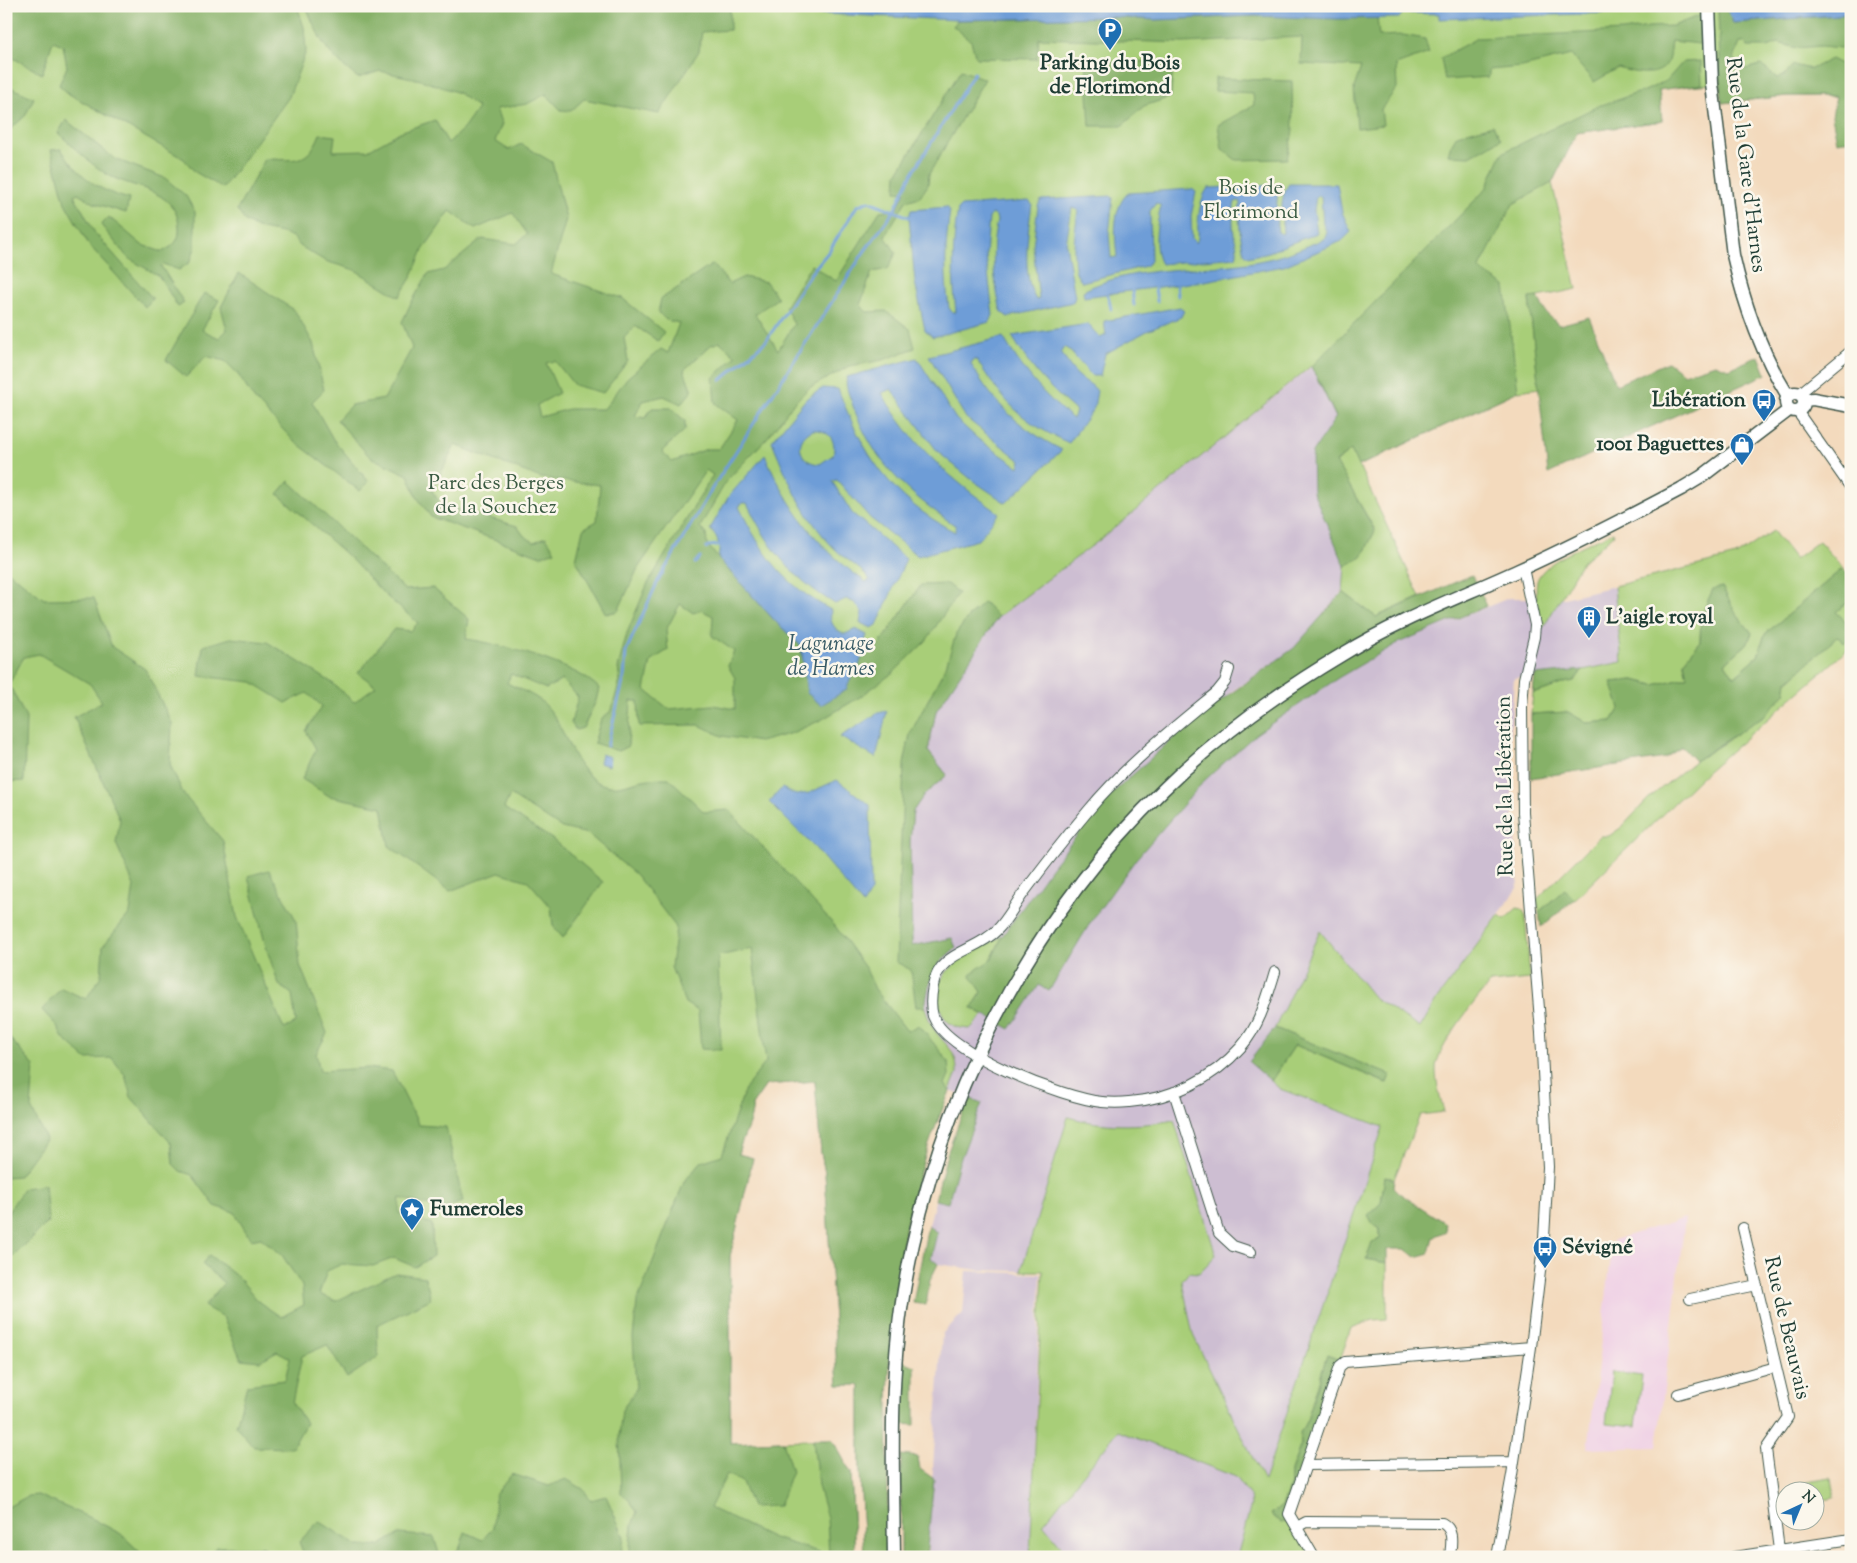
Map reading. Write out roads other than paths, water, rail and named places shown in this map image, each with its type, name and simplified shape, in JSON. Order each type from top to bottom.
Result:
[{"type":"main road","name":"Rue de la Gare d'Harnes","points":[[1709,12],[1712,84],[1733,255],[1740,284],[1752,319],[1796,402]]},
{"type":"main road","points":[[894,1557],[895,1360],[902,1298],[912,1245],[930,1177],[957,1102],[977,1055],[1031,956],[1067,903],[1128,828],[1162,791],[1240,723],[1342,654],[1389,628],[1524,568],[1682,490],[1796,402],[1813,399],[1851,406]]},
{"type":"street","points":[[1796,402],[1851,351]]},
{"type":"street","name":"Rue de la Gare d'Harnes","points":[[1796,402],[1851,488]]},
{"type":"street","name":"Rue de la Libération","points":[[1497,1557],[1514,1462],[1531,1347],[1542,1256],[1549,1146],[1523,812],[1522,707],[1524,679],[1535,625],[1524,568]]},
{"type":"street","points":[[1229,669],[1225,682],[1217,692],[1149,749],[1089,809],[1045,863],[996,931],[980,943],[958,952],[938,970],[933,984],[930,1004],[934,1018],[960,1045],[1004,1071],[1066,1093],[1103,1102],[1154,1099],[1203,1079],[1241,1047],[1260,1020],[1275,972]]},
{"type":"street","points":[[1174,1092],[1219,1233],[1233,1246],[1251,1252]]},
{"type":"street","name":"Rue de Beauvais","points":[[1743,1228],[1788,1417],[1766,1449],[1778,1550]]},
{"type":"street","points":[[1690,1299],[1757,1285]]},
{"type":"street","points":[[1314,1557],[1290,1514],[1340,1366],[1345,1362],[1531,1347]]},
{"type":"street","points":[[1678,1394],[1776,1367]]},
{"type":"street","points":[[1306,1465],[1514,1462]]},
{"type":"street","points":[[1297,1527],[1306,1522],[1442,1523],[1448,1526],[1451,1532],[1450,1557]]},
{"type":"street","points":[[1734,1557],[1851,1539]]},
{"type":"water","points":[[701,6],[1851,6],[1851,14],[1733,23],[1727,9],[1439,19],[1439,14],[1403,13],[1399,18],[1337,19],[1254,16],[1155,20],[1113,17],[958,20],[756,11]]},
{"type":"water","points":[[1289,184],[1337,184],[1342,212],[1351,232],[1342,241],[1284,266],[1205,281],[1084,297],[1083,291],[1103,282],[1124,276],[1238,264],[1276,257],[1324,239],[1327,233],[1323,224],[1321,196],[1316,196],[1314,210],[1317,233],[1269,252],[1248,257],[1244,253],[1241,240],[1239,222],[1240,202],[1238,201],[1235,202],[1233,218],[1233,230],[1237,248],[1236,257],[1161,264],[1158,258],[1156,243],[1161,206],[1156,203],[1150,211],[1151,261],[1146,266],[1082,282],[1075,268],[1074,259],[1078,210],[1072,208],[1066,244],[1075,297],[1073,302],[1008,317],[1001,312],[996,289],[993,255],[997,221],[996,216],[992,214],[989,218],[986,255],[993,315],[990,322],[933,337],[925,330],[915,282],[909,217],[911,210],[947,207],[950,211],[946,248],[946,283],[949,308],[952,312],[956,312],[953,273],[954,248],[958,209],[961,206],[1029,201],[1032,204],[1027,266],[1031,290],[1036,300],[1039,299],[1033,246],[1038,206],[1041,200],[1111,196],[1113,198],[1109,234],[1111,258],[1117,257],[1115,232],[1117,215],[1123,199],[1128,193],[1192,189],[1196,192],[1191,216],[1192,239],[1196,243],[1201,204],[1208,188],[1274,185],[1278,187],[1276,215],[1278,232],[1281,234],[1283,233],[1282,201]]},
{"type":"water","name":"Lagunage de Harnes","points":[[1180,307],[1184,310],[1181,317],[1147,331],[1105,354],[1100,376],[1092,376],[1069,350],[1064,347],[1061,352],[1070,366],[1078,376],[1097,391],[1094,408],[1069,443],[1039,428],[1016,410],[996,388],[977,360],[973,360],[971,364],[999,404],[1021,424],[1062,450],[1006,503],[972,480],[938,452],[891,389],[882,393],[905,429],[933,460],[965,488],[999,513],[978,540],[918,556],[870,518],[837,480],[832,481],[852,513],[906,559],[877,625],[872,628],[860,623],[862,612],[855,603],[846,599],[835,604],[819,594],[793,572],[764,535],[747,503],[742,503],[739,507],[757,540],[776,567],[800,590],[831,610],[831,618],[835,628],[845,634],[856,629],[867,635],[860,663],[846,690],[821,705],[807,693],[801,646],[776,622],[718,558],[718,542],[710,529],[729,496],[765,455],[784,493],[806,526],[833,555],[866,582],[870,580],[868,577],[836,550],[815,526],[798,499],[772,441],[806,399],[823,388],[838,389],[858,434],[882,472],[913,505],[955,532],[956,526],[907,488],[882,460],[861,426],[847,387],[847,377],[917,358],[956,419],[978,439],[1019,467],[1021,461],[966,418],[929,356],[1003,337],[1034,381],[1052,401],[1073,419],[1076,411],[1040,377],[1012,336],[1088,324],[1100,338],[1106,335],[1104,321]],"holes":[[[813,430],[818,430],[830,436],[834,445],[833,455],[820,464],[807,460],[801,450],[801,444],[807,434]]]},
{"type":"water","points":[[887,711],[876,758],[840,737],[878,713]]},
{"type":"water","points":[[601,754],[610,757],[609,766],[599,763]]},
{"type":"water","points":[[837,780],[870,805],[871,891],[863,905],[816,849],[769,802],[782,788],[796,795],[809,793]]},
{"type":"waterway","points":[[607,746],[624,678],[626,651],[658,581],[713,487],[864,252],[895,209],[909,179],[974,73]]},
{"type":"waterway","points":[[721,380],[766,341],[811,273],[829,251],[857,206],[869,201],[909,217]]},
{"type":"waterway","points":[[1177,285],[1178,296]]},
{"type":"waterway","points":[[1155,288],[1157,301]]},
{"type":"waterway","points":[[1132,291],[1134,305]]},
{"type":"waterway","points":[[1108,295],[1111,309]]},
{"type":"waterway","points":[[706,548],[719,545]]},
{"type":"waterway","points":[[695,563],[700,557]]},
{"type":"place","name":"Parking du Bois de Florimond","points":[[1110,51]]},
{"type":"place","name":"Libération","points":[[1764,422]]},
{"type":"place","name":"1001 Baguettes","points":[[1742,466]]},
{"type":"place","name":"L'aigle royal","points":[[1589,639]]},
{"type":"place","name":"Fumeroles","points":[[412,1231]]},
{"type":"place","name":"Sévigné","points":[[1545,1269]]},
{"type":"park label","name":"Bois de Florimond","points":[[1251,201]]},
{"type":"park label","name":"Parc des Berges de la Souchez","points":[[496,496]]}]
